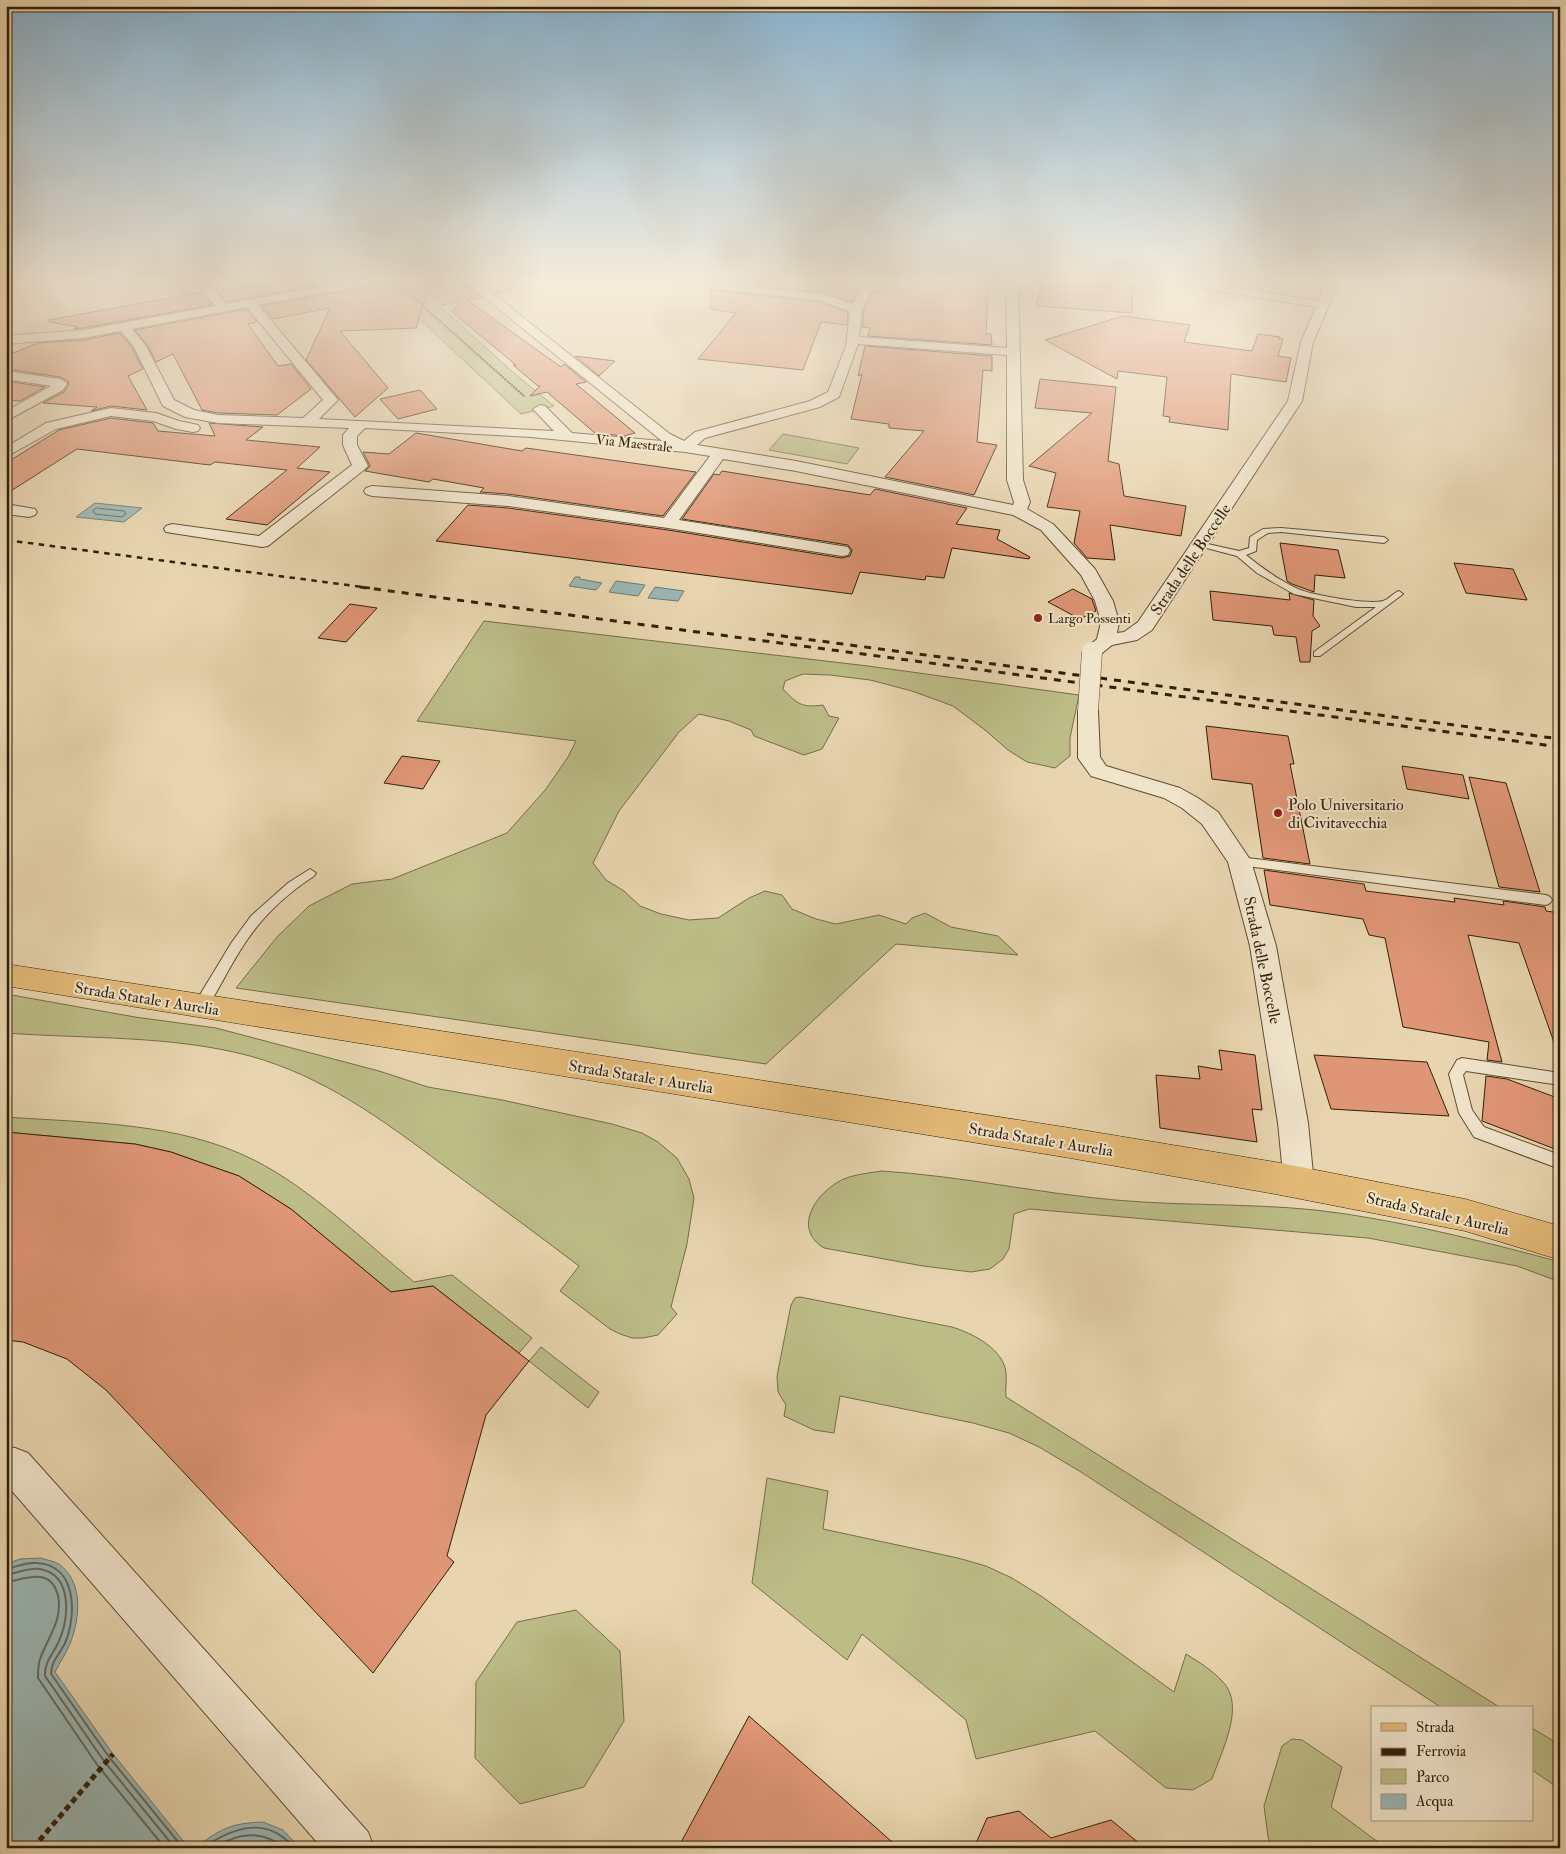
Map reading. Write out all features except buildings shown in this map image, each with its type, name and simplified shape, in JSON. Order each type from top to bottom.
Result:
[{"type":"main road","name":"Strada Statale 1 Aurelia","points":[[6,976],[1064,1142],[1275,1178],[1465,1216],[1560,1243]]},
{"type":"street","name":"Via Maestrale","points":[[150,367],[168,403],[190,414],[218,419],[362,424],[568,436],[685,448],[796,466],[1018,511],[1046,527],[1068,548],[1090,574],[1104,601],[1110,622],[1099,646]]},
{"type":"street","points":[[303,367],[331,400],[306,423]]},
{"type":"street","points":[[577,367],[665,437],[685,448],[700,435],[815,404],[834,394],[844,367]]},
{"type":"street","points":[[1012,367],[1015,480],[1022,502],[1018,511]]},
{"type":"street","name":"Strada delle Boccelle","points":[[1299,1184],[1293,1123],[1263,946],[1239,861],[1210,818],[1190,803],[1172,793],[1099,771],[1089,758],[1088,711],[1099,646],[1130,636],[1145,626],[1295,400],[1302,367]]},
{"type":"street","points":[[6,417],[58,387],[60,383],[8,376]]},
{"type":"street","points":[[540,409],[568,436]]},
{"type":"street","points":[[6,453],[51,426],[111,412],[156,417],[176,425],[199,429],[350,435],[362,424]]},
{"type":"street","points":[[172,529],[262,542],[360,466],[350,445],[350,435]]},
{"type":"street","points":[[668,523],[719,454]]},
{"type":"street","points":[[372,491],[508,501],[668,523],[842,551]]},
{"type":"street","points":[[6,509],[29,512]]},
{"type":"street","points":[[6,1465],[15,1466],[352,1848]]},
{"type":"lane","points":[[1240,554],[1253,549],[1254,539],[1266,531],[1281,530],[1384,540]]},
{"type":"lane","points":[[1199,545],[1240,554],[1276,582],[1297,592],[1356,604],[1385,604]]},
{"type":"lane","points":[[1317,654],[1399,594]]},
{"type":"lane","points":[[1239,861],[1546,900]]},
{"type":"lane","points":[[200,1007],[242,936],[265,911],[300,879],[310,873]]},
{"type":"lane","points":[[1560,1079],[1462,1064],[1456,1074],[1466,1113],[1479,1132],[1560,1162]]},
{"type":"path","points":[[492,367],[540,409]]},
{"type":"path","points":[[33,1848],[113,1754]]},
{"type":"green space","points":[[470,367],[507,367],[554,406],[521,414]]},
{"type":"green space","points":[[783,434],[859,448],[847,464],[769,450]]},
{"type":"green space","points":[[484,621],[868,666],[1079,695],[1070,738],[1070,756],[1055,768],[1027,762],[1008,750],[953,706],[912,691],[870,680],[803,674],[785,681],[783,689],[800,704],[810,706],[823,705],[829,716],[839,718],[822,749],[804,755],[754,736],[751,730],[729,721],[699,714],[679,732],[619,811],[593,863],[606,880],[624,891],[640,906],[661,914],[689,920],[718,918],[749,898],[765,891],[782,895],[792,909],[816,919],[836,924],[879,915],[906,924],[912,918],[925,913],[951,927],[998,936],[1018,955],[896,944],[766,1064],[236,988],[277,937],[309,906],[352,884],[392,879],[507,833],[546,789],[568,757],[576,741],[417,721]]},
{"type":"green space","points":[[6,994],[135,1017],[216,1028],[379,1071],[428,1087],[502,1100],[612,1124],[642,1133],[658,1142],[677,1158],[689,1179],[694,1198],[687,1244],[671,1307],[677,1314],[658,1335],[632,1338],[610,1329],[560,1291],[579,1266],[375,1116],[303,1075],[250,1056],[190,1044],[6,1033]]},
{"type":"green space","points":[[6,1117],[133,1126],[195,1138],[225,1147],[254,1160],[296,1185],[337,1216],[414,1282],[452,1275],[532,1338],[519,1353],[433,1286],[391,1292],[291,1209],[239,1176],[171,1152],[135,1144],[6,1132]]},
{"type":"green space","points":[[882,1171],[911,1173],[1115,1200],[1260,1206],[1346,1214],[1454,1235],[1560,1262],[1560,1282],[1517,1266],[1368,1238],[1029,1209],[1014,1214],[1009,1249],[1003,1259],[990,1269],[971,1272],[923,1266],[824,1248],[814,1240],[809,1230],[811,1210],[825,1192],[849,1177]]},
{"type":"green space","points":[[800,1297],[952,1327],[969,1333],[986,1343],[1000,1357],[1004,1364],[1006,1376],[1006,1397],[1498,1706],[1439,1706],[1081,1472],[1039,1447],[1009,1433],[973,1423],[840,1396],[834,1433],[814,1430],[784,1416],[786,1405],[778,1392],[777,1376],[791,1305],[795,1298]]},
{"type":"green space","points":[[541,1347],[599,1392],[588,1408],[529,1361]]},
{"type":"green space","points":[[767,1478],[828,1491],[823,1529],[958,1558],[986,1566],[1012,1578],[1041,1596],[1174,1692],[1186,1654],[1201,1663],[1223,1682],[1230,1692],[1232,1703],[1230,1729],[1212,1779],[1193,1790],[1166,1788],[1095,1731],[976,1759],[966,1720],[862,1634],[847,1660],[752,1583]]},
{"type":"green space","points":[[576,1610],[620,1651],[624,1721],[584,1787],[520,1804],[475,1758],[476,1682],[517,1622]]},
{"type":"green space","points":[[1534,1729],[1560,1745],[1560,1789],[1534,1771]]},
{"type":"green space","points":[[1292,1739],[1302,1740],[1342,1767],[1331,1807],[1386,1848],[1272,1848],[1268,1837],[1264,1806],[1282,1746]]},
{"type":"water","points":[[95,503],[142,508],[124,522],[76,517]]},
{"type":"water","points":[[575,577],[602,583],[596,590],[569,586]]},
{"type":"water","points":[[616,581],[645,585],[638,596],[609,592]]},
{"type":"water","points":[[655,587],[684,591],[678,601],[648,598]]},
{"type":"water","points":[[41,1558],[59,1564],[67,1572],[73,1581],[78,1601],[78,1612],[73,1634],[55,1672],[113,1754],[189,1848],[6,1848],[6,1564],[20,1559]]},
{"type":"water","points":[[263,1822],[283,1830],[300,1848],[195,1848],[226,1828]]},
{"type":"railway","points":[[6,540],[370,588]]},
{"type":"railway","points":[[360,587],[1560,747]]},
{"type":"railway","points":[[767,634],[1560,739]]},
{"type":"place","name":"Largo Possenti","points":[[1038,618]]},
{"type":"place","name":"Polo Universitario di Civitavecchia","points":[[1278,813]]}]
